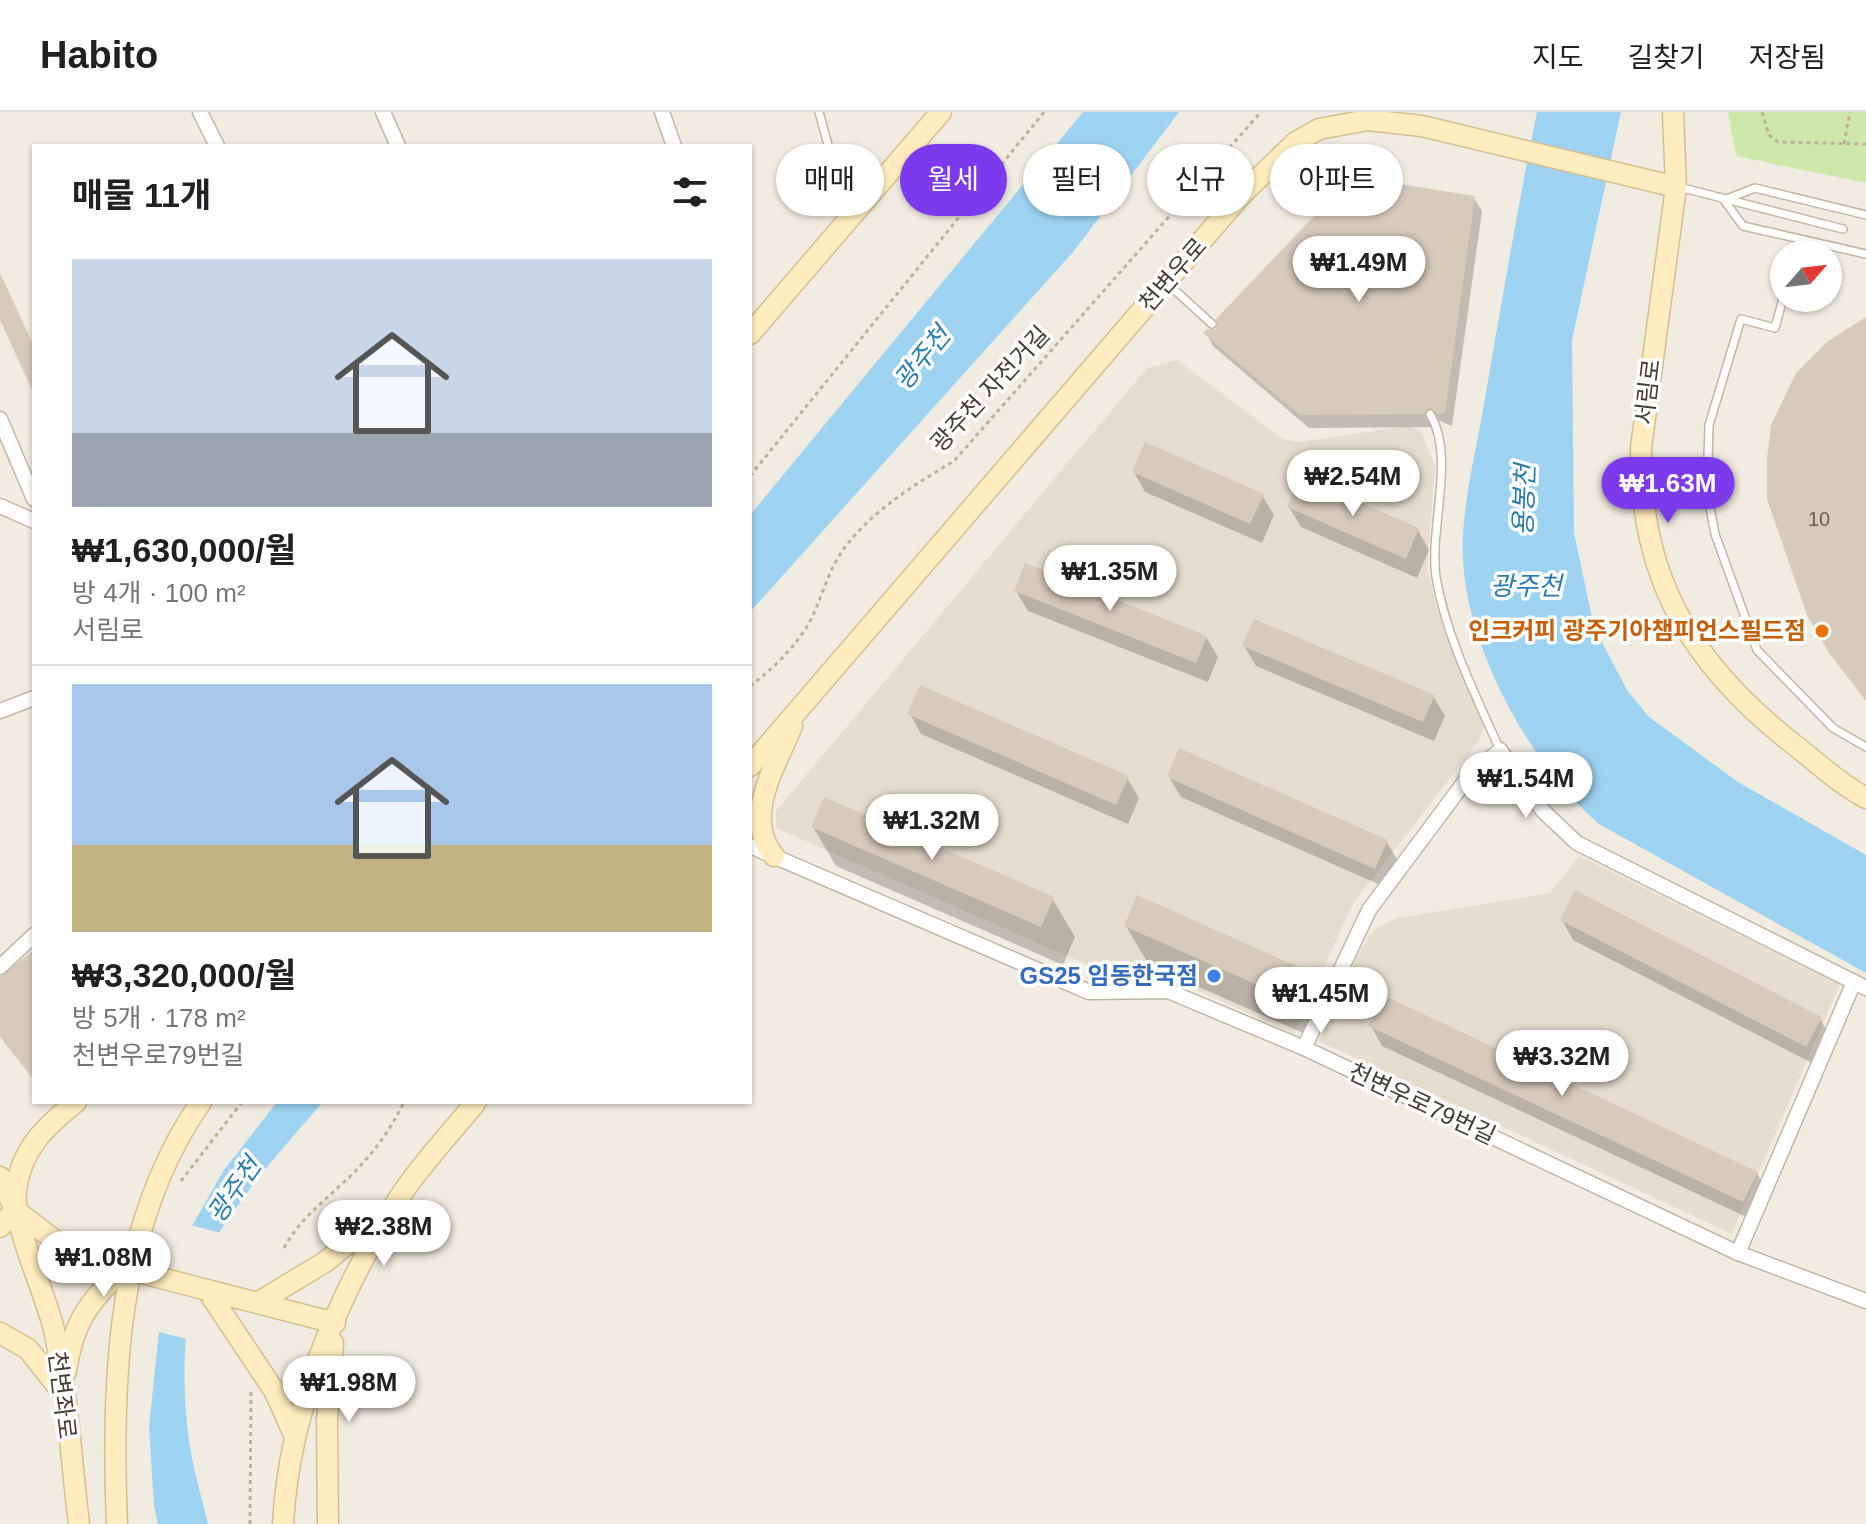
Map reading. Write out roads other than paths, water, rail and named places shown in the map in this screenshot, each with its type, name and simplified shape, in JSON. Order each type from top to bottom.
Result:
[{"type":"street","points":[[200,112],[216,144]]},
{"type":"street","points":[[383,112],[397,144]]},
{"type":"street","points":[[662,112],[673,144]]},
{"type":"street","points":[[753,324],[848,221],[941,112]]},
{"type":"street","points":[[1673,112],[1676,187]]},
{"type":"street","name":"천변우로","points":[[752,764],[1272,161],[1319,129],[1346,121],[1422,126],[1676,187]]},
{"type":"street","name":"서림로","points":[[1676,187],[1641,448],[1642,494],[1652,552],[1674,609],[1714,671],[1776,731],[1864,792]]},
{"type":"street","points":[[0,419],[32,494]]},
{"type":"street","points":[[0,506],[32,520]]},
{"type":"street","points":[[0,711],[32,699]]},
{"type":"street","points":[[774,856],[761,834],[760,811],[799,709]]},
{"type":"street","points":[[1304,1048],[1369,910],[1466,780],[1500,750],[1543,811],[1577,843],[1860,985],[1738,1253]]},
{"type":"street","name":"천변우로79번길","points":[[752,847],[1089,992],[1168,991],[1304,1048],[1738,1253],[1866,1301]]},
{"type":"street","points":[[0,967],[32,937]]},
{"type":"street","name":"천변좌로","points":[[73,1104],[47,1125],[24,1158],[8,1208],[44,1289],[55,1335],[79,1524]]},
{"type":"street","name":"천변좌로","points":[[117,1524],[120,1332],[142,1220],[160,1174],[200,1104]]},
{"type":"street","points":[[259,1302],[363,1234],[401,1195],[474,1104]]},
{"type":"street","points":[[0,1177],[8,1208],[0,1227]]},
{"type":"street","points":[[283,1524],[295,1437],[304,1401],[364,1258],[401,1195]]},
{"type":"street","points":[[8,1208],[74,1255],[335,1323]]},
{"type":"street","points":[[62,1394],[71,1338],[95,1296],[123,1268]]},
{"type":"street","points":[[207,1290],[275,1392],[295,1437]]},
{"type":"street","points":[[328,1524],[327,1420],[335,1323]]},
{"type":"street","points":[[0,1333],[28,1349],[62,1394]]},
{"type":"lane","points":[[819,112],[848,221]]},
{"type":"lane","points":[[1676,187],[1843,229]]},
{"type":"lane","points":[[1724,200],[1755,188],[1866,215]]},
{"type":"lane","points":[[1724,200],[1743,226],[1799,240]]},
{"type":"lane","points":[[1842,249],[1866,254]]},
{"type":"lane","points":[[1166,282],[1212,324]]},
{"type":"lane","points":[[1779,312],[1775,328],[1741,319],[1709,425],[1707,492],[1730,580],[1757,650],[1833,728],[1866,747]]},
{"type":"lane","points":[[1430,414],[1441,440],[1437,578],[1463,660],[1500,750]]},
{"type":"water","name":"광주천","points":[[1083,112],[1179,112],[1155,144],[1147,144],[1147,154],[1131,175],[1131,144],[1057,144]]},
{"type":"water","name":"광주천","points":[[1537,112],[1621,112],[1572,340],[1574,533],[1594,627],[1627,690],[1649,717],[1738,782],[1866,855],[1866,973],[1599,824],[1552,774],[1530,743],[1510,710],[1480,641],[1464,573],[1465,512]]},
{"type":"water","name":"광주천","points":[[1023,185],[1023,216],[1100,216],[1073,252],[752,610],[752,513],[997,216],[1007,216],[1007,204]]},
{"type":"water","name":"광주천","points":[[275,1104],[321,1104],[236,1208],[207,1254],[198,1276],[188,1318],[184,1366],[189,1437],[208,1524],[158,1524],[149,1427],[165,1273],[224,1170]]},
{"type":"place","name":"인크커피 광주기아챔피언스필드점","points":[[1822,631]]},
{"type":"place","name":"GS25 임동한국점","points":[[1214,976]]},
{"type":"water label","name":"용봉천","points":[[1524,500]]}]
